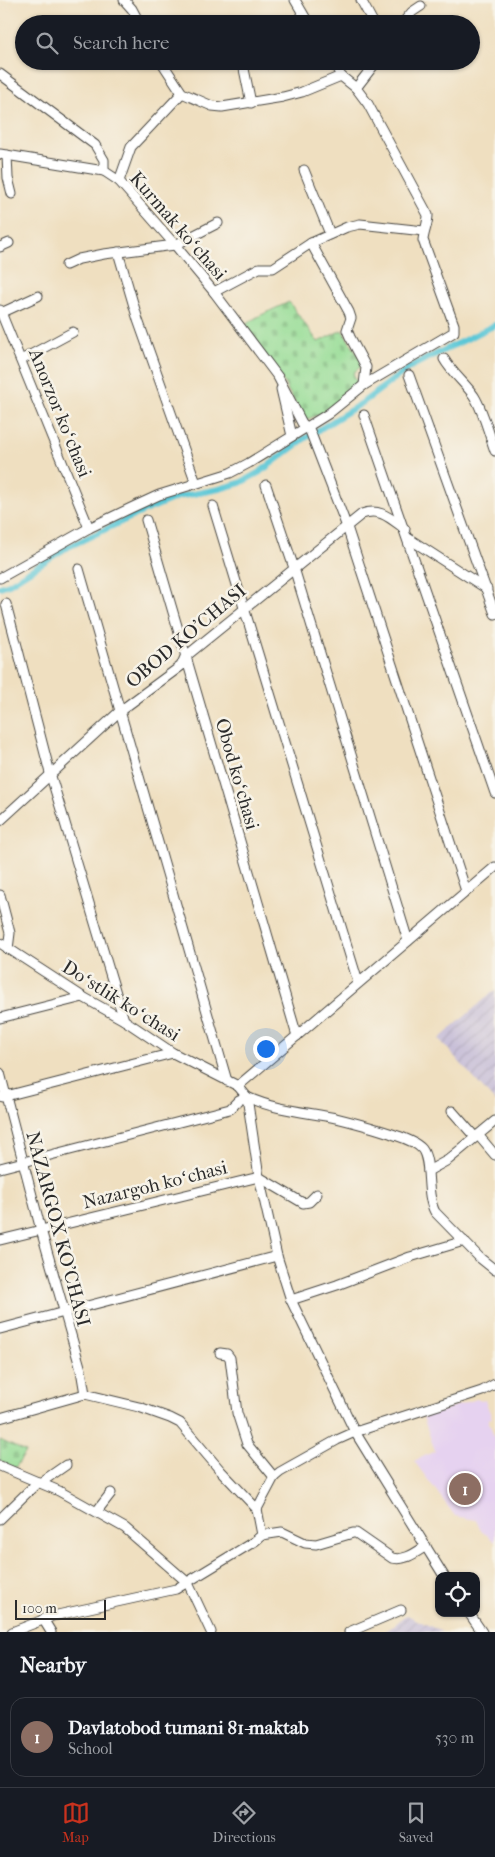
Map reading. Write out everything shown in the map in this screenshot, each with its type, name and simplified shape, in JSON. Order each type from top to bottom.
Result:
[{"type":"street","points":[[124,0],[136,15]]},
{"type":"street","points":[[295,0],[304,15]]},
{"type":"street","points":[[361,0],[369,15]]},
{"type":"street","points":[[410,15],[421,6]]},
{"type":"street","points":[[167,70],[182,93],[212,106],[222,107],[302,92],[341,76]]},
{"type":"street","points":[[244,70],[251,103]]},
{"type":"street","points":[[0,578],[89,528],[159,495],[230,473],[292,436],[309,431],[364,385],[454,332],[454,325],[423,240],[428,215],[368,104],[356,88],[341,76],[338,70]]},
{"type":"street","points":[[356,88],[369,70]]},
{"type":"street","name":"Kurmak koʻchasi","points":[[0,74],[95,145],[104,160],[104,170],[119,181],[175,244],[214,292],[278,377],[302,423],[309,431]]},
{"type":"street","points":[[119,181],[131,147],[182,93]]},
{"type":"street","points":[[12,194],[4,154],[104,170]]},
{"type":"street","points":[[304,170],[330,234]]},
{"type":"street","points":[[66,265],[79,259],[175,244],[218,223]]},
{"type":"street","points":[[214,292],[259,268],[270,270],[311,244],[346,227],[360,224],[424,231]]},
{"type":"street","points":[[311,244],[349,312],[348,330],[366,367],[364,385]]},
{"type":"street","points":[[118,252],[138,320],[196,483]]},
{"type":"street","points":[[1,312],[38,296]]},
{"type":"street","name":"Anorzor koʻchasi","points":[[1,312],[89,528]]},
{"type":"street","points":[[21,360],[73,332]]},
{"type":"street","points":[[444,359],[448,367],[464,383],[475,398],[495,451]]},
{"type":"street","points":[[409,375],[491,596],[495,614]]},
{"type":"street","points":[[278,377],[292,436]]},
{"type":"street","points":[[364,415],[495,793]]},
{"type":"street","points":[[309,431],[347,527],[466,891]]},
{"type":"street","points":[[266,485],[294,568],[408,941]]},
{"type":"street","points":[[213,506],[358,982]]},
{"type":"street","name":"OBOD KO'CHASI","points":[[0,821],[50,773],[120,711],[181,666],[185,657],[362,514],[370,511],[385,515],[406,534]]},
{"type":"street","name":"Obod koʻchasi","points":[[146,520],[297,1036]]},
{"type":"street","points":[[406,534],[491,596]]},
{"type":"street","points":[[80,569],[226,1081]]},
{"type":"street","points":[[6,604],[50,773],[124,1020]]},
{"type":"street","points":[[495,867],[238,1086],[247,1097],[262,1104],[336,1118],[380,1129],[413,1142],[423,1150],[428,1171],[430,1204],[434,1212],[480,1258],[495,1270]]},
{"type":"street","points":[[0,895],[10,933],[4,946]]},
{"type":"street","name":"Doʻstlik koʻchasi","points":[[4,946],[174,1053],[238,1086]]},
{"type":"street","points":[[0,1018],[83,997]]},
{"type":"street","points":[[3,1097],[174,1053]]},
{"type":"street","name":"NAZARGOX KO'CHASI","points":[[0,1073],[3,1097],[81,1370],[85,1394]]},
{"type":"street","points":[[0,1168],[230,1109],[239,1100],[247,1097]]},
{"type":"street","points":[[247,1097],[259,1176],[277,1256],[291,1300],[356,1432],[442,1572]]},
{"type":"street","points":[[452,1111],[495,1156]]},
{"type":"street","points":[[428,1171],[448,1160],[495,1121]]},
{"type":"street","points":[[259,1176],[303,1203],[309,1202],[317,1194]]},
{"type":"street","name":"Nazargoh koʻchasi","points":[[0,1240],[259,1176]]},
{"type":"street","points":[[291,1300],[337,1285],[410,1257],[464,1241]]},
{"type":"street","points":[[0,1329],[277,1256]]},
{"type":"street","points":[[220,1353],[227,1354],[230,1358],[237,1413],[247,1444],[274,1477]]},
{"type":"street","points":[[257,1509],[274,1477],[337,1440],[482,1391],[495,1384]]},
{"type":"street","points":[[0,1418],[85,1394],[139,1407],[180,1423],[220,1470],[257,1509],[262,1534]]},
{"type":"street","points":[[0,1519],[39,1482],[66,1464]]},
{"type":"street","points":[[0,1466],[39,1482],[97,1511],[125,1528],[188,1583],[211,1632]]},
{"type":"street","points":[[97,1511],[111,1493]]},
{"type":"street","points":[[12,1632],[43,1619],[168,1591],[188,1583],[255,1541],[262,1534],[282,1532],[305,1543],[316,1544],[353,1532],[398,1560],[409,1557],[426,1546]]},
{"type":"street","points":[[349,1632],[401,1610]]},
{"type":"street","points":[[472,1617],[482,1632]]},
{"type":"street","points":[[43,1619],[51,1632]]},
{"type":"shaded area","points":[[495,990],[495,1102],[439,1039]]},
{"type":"shaded area","points":[[477,1399],[485,1400],[492,1418],[488,1419],[495,1440],[495,1542],[480,1529],[476,1520],[455,1516],[414,1461],[435,1451],[423,1417]]},
{"type":"shaded area","points":[[407,1615],[442,1632],[385,1632]]},
{"type":"green space","points":[[289,302],[318,342],[342,330],[364,364],[353,373],[358,384],[321,414],[305,420],[281,378],[245,325],[257,317]]},
{"type":"green space","points":[[0,1440],[26,1452],[15,1468],[0,1461]]},
{"type":"waterway","points":[[0,587],[9,584],[66,548],[142,512],[178,497],[240,483],[260,472],[304,439],[362,403],[410,367],[495,325]]},
{"type":"place","name":"Davlatobod tumani 81-maktab","points":[[465,1489]]}]
